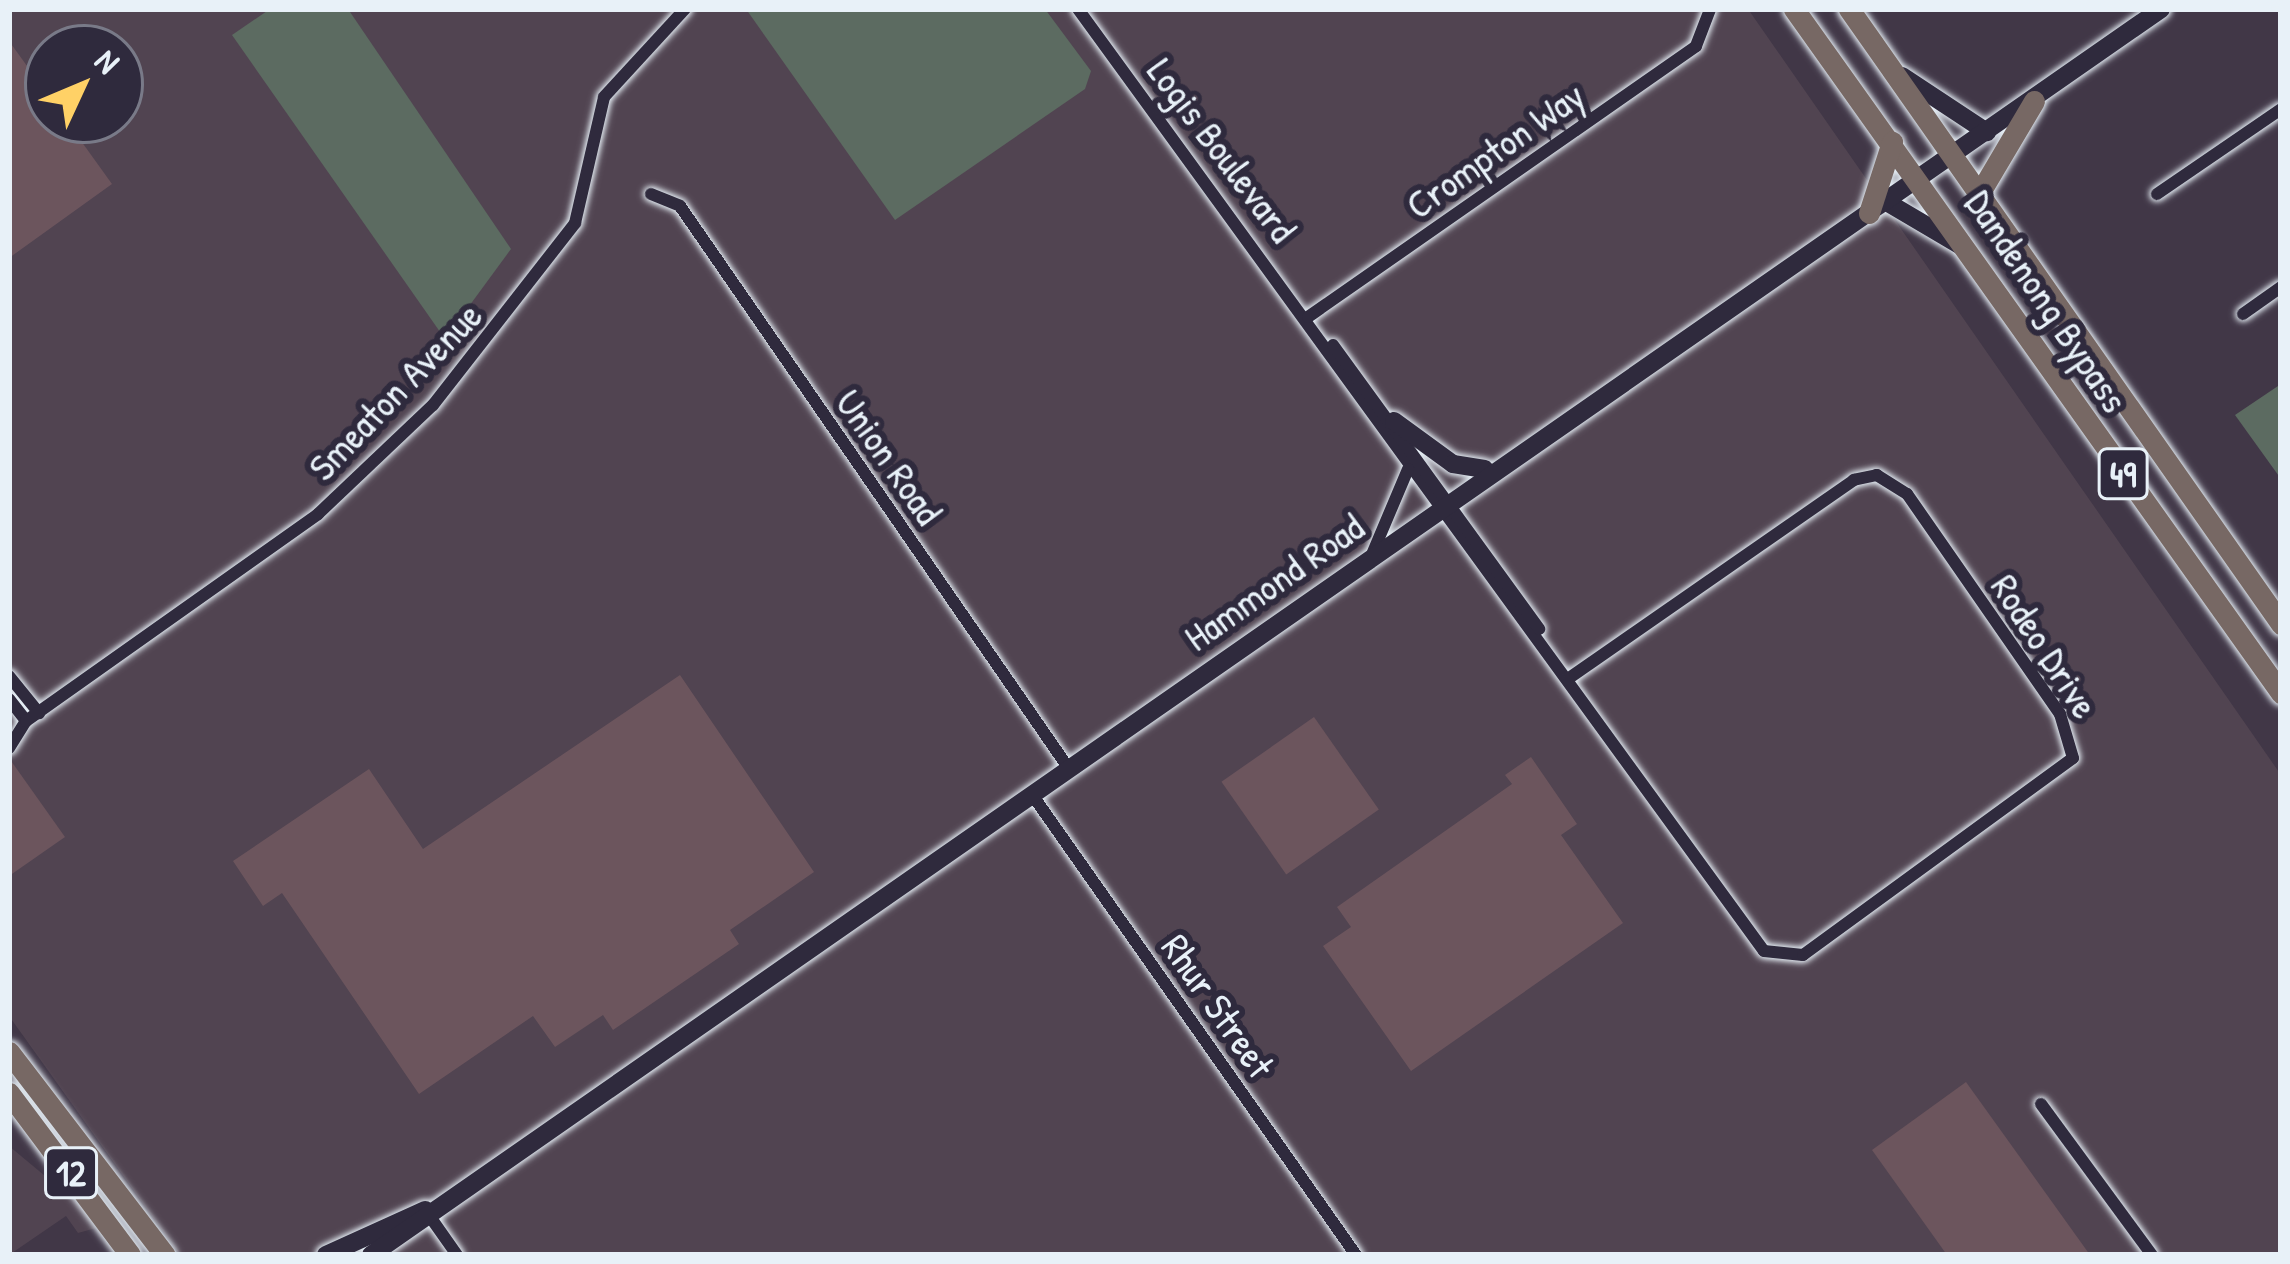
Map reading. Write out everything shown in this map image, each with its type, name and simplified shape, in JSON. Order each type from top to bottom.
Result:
[{"type":"main road","name":"Dandenong Bypass","points":[[1794,9],[1919,178],[2281,693]]},
{"type":"main road","name":"Dandenong Bypass","points":[[1849,9],[2281,624]]},
{"type":"main road","name":"Hammond Road","points":[[371,1255],[425,1210],[1030,792],[1485,469],[2034,101],[2161,9]]},
{"type":"main road","points":[[1888,64],[1987,132]]},
{"type":"main road","points":[[1979,194],[2034,101]]},
{"type":"main road","points":[[1892,142],[1877,207],[1970,251]]},
{"type":"main road","points":[[1394,421],[1453,464],[1485,469]]},
{"type":"main road","name":"12","points":[[9,1052],[165,1255]]},
{"type":"main road","name":"12","points":[[9,1093],[130,1255]]},
{"type":"main road","name":"Hammond Road","points":[[326,1255],[425,1210]]},
{"type":"street","name":"Smeaton Avenue","points":[[9,748],[32,717],[260,560],[433,405],[575,223],[604,97],[685,9]]},
{"type":"street","name":"Logis Boulevard","points":[[1078,9],[1312,322],[1394,421],[1444,501]]},
{"type":"street","name":"Crompton Way","points":[[1312,322],[1709,26],[1710,9]]},
{"type":"street","points":[[2157,194],[2280,111]]},
{"type":"street","name":"Union Road","points":[[651,194],[680,206],[1067,766]]},
{"type":"street","points":[[2242,314],[2281,287]]},
{"type":"street","name":"Logis Boulevard","points":[[1312,322],[1408,467],[1444,501]]},
{"type":"street","points":[[1373,552],[1408,467]]},
{"type":"street","name":"Rodeo Drive","points":[[1444,501],[1553,656],[1753,938],[1787,961],[2042,790],[2072,758],[2060,713],[1907,494],[1877,475],[1854,480],[1569,678]]},
{"type":"street","points":[[9,676],[32,717]]},
{"type":"street","points":[[9,700],[32,717]]},
{"type":"street","points":[[9,721],[32,717]]},
{"type":"street","name":"Rhur Street","points":[[1030,792],[1356,1255]]},
{"type":"street","points":[[2042,1104],[2152,1255]]},
{"type":"street","points":[[425,1210],[457,1255]]},
{"type":"shaded area","points":[[9,9],[1748,9],[2281,775],[2281,1255],[180,1255],[9,1016]]},
{"type":"shaded area","points":[[9,1146],[80,1205],[96,1228],[78,1233],[66,1216],[9,1255]]},
{"type":"green space","points":[[270,9],[348,9],[511,249],[445,339],[232,35]]},
{"type":"green space","points":[[746,9],[1045,9],[1091,71],[1085,89],[895,220]]},
{"type":"green space","points":[[2281,384],[2281,479],[2235,415]]},
{"type":"building","points":[[9,41],[24,62],[24,144],[83,144],[112,184],[9,258]]},
{"type":"building","points":[[680,675],[814,872],[730,930],[739,944],[613,1030],[603,1015],[555,1047],[533,1016],[419,1094],[282,893],[263,906],[233,861],[369,769],[423,849]]},
{"type":"building","points":[[1314,717],[1379,810],[1286,874],[1221,782]]},
{"type":"building","points":[[1531,757],[1577,824],[1561,835],[1623,923],[1411,1071],[1323,946],[1351,927],[1337,907],[1512,784],[1505,775]]},
{"type":"building","points":[[9,758],[65,837],[9,876]]},
{"type":"building","points":[[1966,1082],[2090,1255],[1947,1255],[1872,1150]]}]
